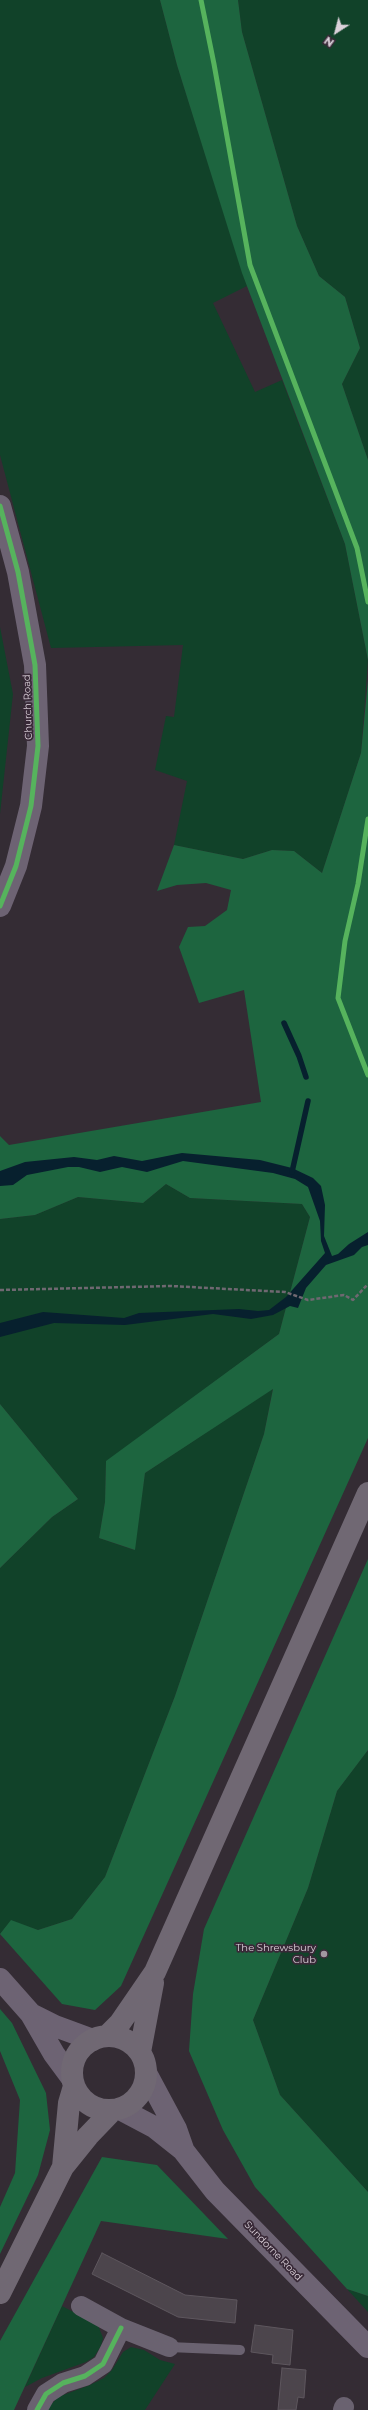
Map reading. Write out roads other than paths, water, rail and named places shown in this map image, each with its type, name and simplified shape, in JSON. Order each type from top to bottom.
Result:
[{"type":"highway","points":[[63,2167],[69,2102],[77,2055],[85,2045],[100,2038],[120,2023],[155,1972],[368,1493]]},
{"type":"highway","points":[[72,2081],[78,2095],[89,2105],[103,2110],[116,2110],[129,2105],[142,2091],[143,2063],[155,1972]]},
{"type":"highway","points":[[100,2038],[125,2040],[143,2063]]},
{"type":"highway","points":[[0,2293],[63,2167],[88,2136],[116,2110]]},
{"type":"main road","name":"Church Road","points":[[0,506],[18,572],[35,665],[38,746],[31,806],[16,866],[0,906]]},
{"type":"main road","points":[[0,1979],[31,2014],[54,2054],[72,2081]]},
{"type":"main road","points":[[31,2014],[55,2026],[100,2038]]},
{"type":"main road","name":"Sundorne Road","points":[[143,2063],[176,2129],[184,2150]]},
{"type":"main road","name":"Sundorne Road","points":[[116,2110],[154,2126],[184,2150],[215,2191],[368,2347]]},
{"type":"street","points":[[81,2306],[121,2328],[169,2347]]},
{"type":"street","points":[[37,2410],[46,2394],[63,2383],[85,2376],[103,2364],[121,2328]]},
{"type":"lane","points":[[169,2347],[240,2350]]},
{"type":"water","points":[[182,1153],[260,1160],[292,1168],[313,1178],[321,1186],[325,1205],[324,1236],[332,1256],[338,1254],[349,1244],[368,1232],[368,1245],[362,1247],[354,1255],[326,1265],[306,1288],[298,1308],[290,1306],[273,1315],[251,1319],[213,1314],[125,1325],[54,1323],[0,1337],[0,1323],[43,1312],[124,1318],[139,1313],[239,1309],[258,1311],[269,1310],[286,1297],[325,1253],[321,1241],[320,1221],[308,1187],[295,1179],[273,1173],[183,1161],[147,1172],[122,1167],[100,1172],[79,1167],[68,1167],[27,1175],[13,1185],[0,1186],[0,1171],[25,1162],[74,1157],[97,1160],[114,1156],[142,1161]]},
{"type":"waterway","points":[[284,1023],[299,1056],[306,1077]]},
{"type":"waterway","points":[[292,1172],[308,1101]]},
{"type":"place","name":"The Shrewsbury Club","points":[[324,1954]]}]
